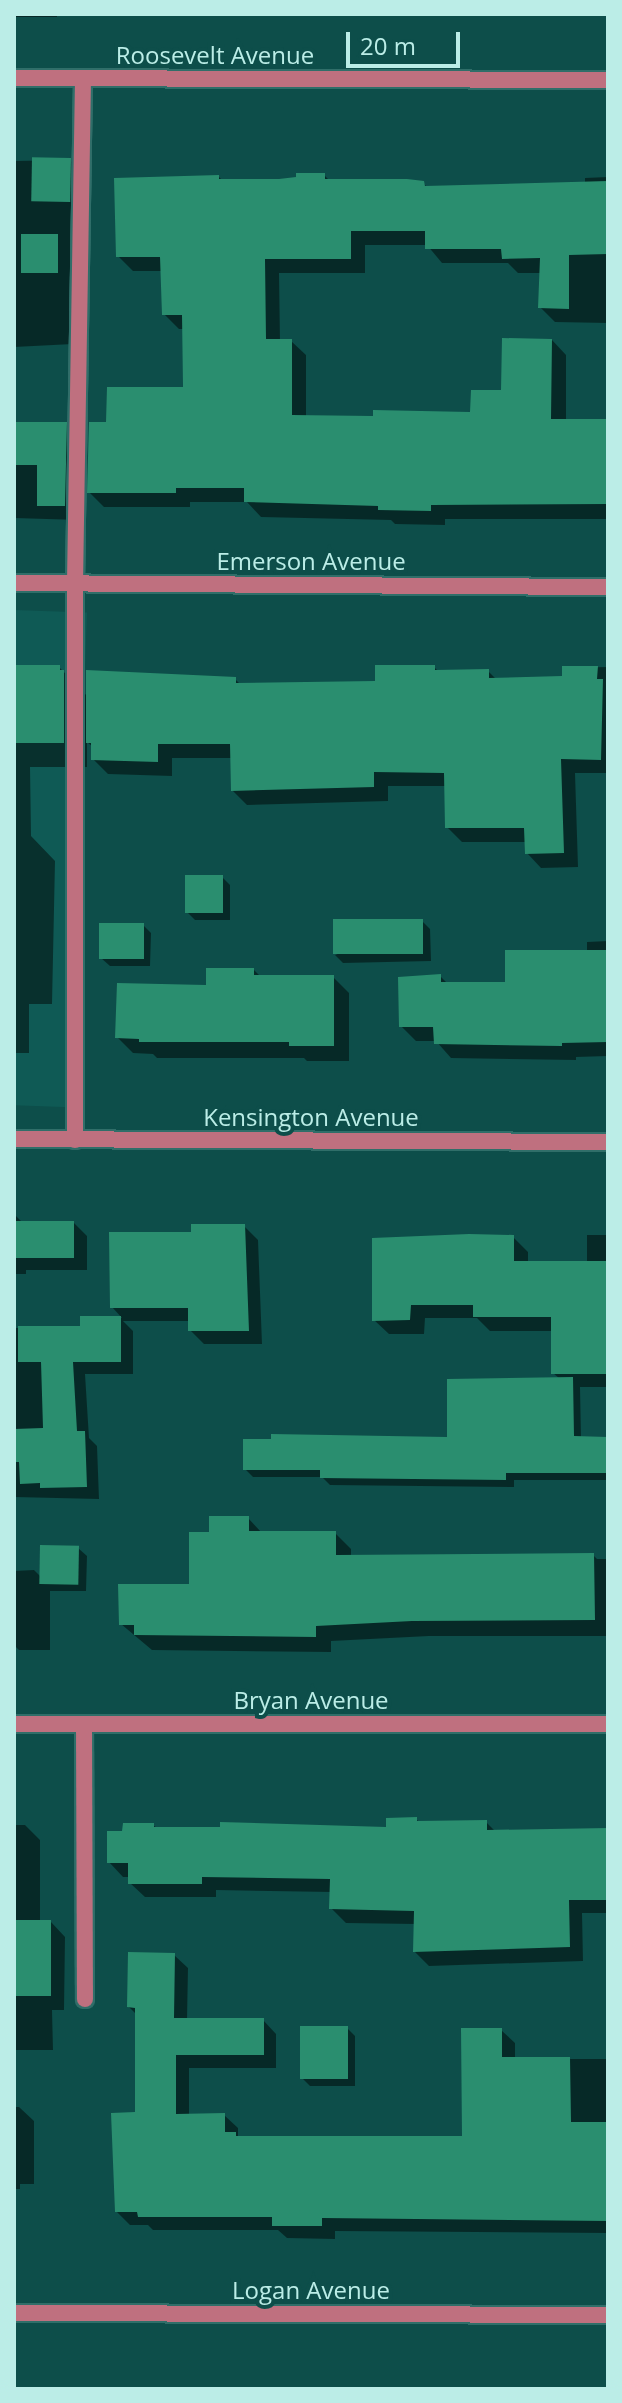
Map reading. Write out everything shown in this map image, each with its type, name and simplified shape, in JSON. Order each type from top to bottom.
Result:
[{"type":"street","name":"Roosevelt Avenue","points":[[14,78],[608,80]]},
{"type":"street","points":[[75,1140],[75,583],[83,78]]},
{"type":"street","name":"Emerson Avenue","points":[[14,583],[608,587]]},
{"type":"street","name":"Kensington Avenue","points":[[14,1139],[608,1142]]},
{"type":"street","name":"Bryan Avenue","points":[[14,1724],[608,1724]]},
{"type":"street","points":[[84,1724],[85,1999]]},
{"type":"street","name":"Logan Avenue","points":[[14,2313],[608,2315]]},
{"type":"shaded area","points":[[14,610],[87,613],[70,1107],[14,1105]]},
{"type":"building","points":[[32,157],[71,158],[70,202],[31,201]]},
{"type":"building","points":[[296,173],[325,173],[325,179],[407,179],[424,181],[425,186],[608,181],[608,254],[569,255],[569,309],[538,308],[540,258],[502,259],[501,249],[425,249],[425,231],[351,231],[351,259],[265,259],[266,339],[292,339],[292,415],[373,416],[373,410],[470,412],[471,390],[501,390],[502,338],[552,339],[551,419],[608,419],[608,504],[431,505],[431,511],[378,510],[378,506],[244,502],[244,488],[176,488],[176,493],[87,493],[89,422],[106,422],[107,387],[183,387],[182,315],[162,315],[160,257],[116,257],[114,178],[219,175],[219,179],[279,179],[296,177]]},
{"type":"building","points":[[21,234],[58,234],[58,273],[21,273]]},
{"type":"building","points":[[14,422],[67,422],[65,506],[37,506],[37,465],[14,465]]},
{"type":"building","points":[[14,665],[60,665],[60,670],[64,670],[64,743],[14,743]]},
{"type":"building","points":[[375,665],[435,665],[435,670],[489,669],[489,678],[562,676],[562,666],[598,666],[597,679],[603,679],[601,760],[561,759],[564,853],[525,854],[524,828],[445,828],[444,773],[374,772],[374,787],[231,791],[230,744],[158,744],[158,762],[91,760],[91,743],[86,743],[86,670],[236,677],[236,683],[375,681]]},
{"type":"building","points":[[185,875],[223,875],[223,913],[185,913]]},
{"type":"building","points":[[333,919],[423,919],[423,954],[333,954]]},
{"type":"building","points":[[99,923],[144,923],[144,959],[99,959]]},
{"type":"building","points":[[505,950],[608,950],[608,1042],[562,1043],[562,1046],[434,1044],[433,1027],[399,1027],[398,977],[441,974],[441,982],[505,982]]},
{"type":"building","points":[[206,968],[254,968],[254,975],[334,975],[334,1046],[289,1046],[289,1042],[139,1042],[139,1039],[115,1038],[117,983],[206,985]]},
{"type":"building","points":[[14,1221],[74,1221],[74,1258],[14,1258]]},
{"type":"building","points":[[191,1224],[245,1224],[249,1331],[188,1331],[188,1308],[110,1308],[109,1232],[191,1232]]},
{"type":"building","points":[[514,1235],[514,1261],[608,1261],[608,1374],[551,1374],[551,1317],[473,1317],[473,1305],[411,1305],[410,1320],[372,1321],[372,1238]]},
{"type":"building","points":[[80,1316],[121,1316],[121,1362],[73,1362],[77,1431],[85,1431],[87,1487],[40,1488],[40,1483],[20,1484],[19,1462],[14,1462],[14,1429],[43,1428],[41,1362],[18,1362],[18,1326],[80,1326]]},
{"type":"building","points":[[573,1377],[574,1436],[608,1437],[608,1473],[506,1473],[506,1480],[320,1478],[320,1470],[243,1470],[243,1439],[271,1439],[271,1434],[447,1437],[447,1379]]},
{"type":"building","points":[[209,1516],[249,1516],[249,1531],[336,1531],[336,1555],[594,1553],[595,1620],[412,1621],[316,1626],[316,1637],[134,1635],[134,1625],[119,1625],[118,1584],[189,1584],[189,1532],[209,1532]]},
{"type":"building","points":[[40,1545],[79,1546],[78,1585],[39,1584]]},
{"type":"building","points":[[417,1817],[417,1821],[487,1820],[487,1830],[608,1828],[608,1900],[569,1900],[570,1947],[413,1952],[414,1911],[329,1909],[330,1879],[202,1877],[202,1884],[128,1884],[128,1863],[107,1863],[107,1831],[122,1831],[123,1823],[154,1823],[154,1827],[220,1827],[220,1822],[386,1827],[386,1818]]},
{"type":"building","points":[[14,1920],[51,1920],[51,1996],[14,1996]]},
{"type":"building","points":[[128,1952],[175,1953],[174,2018],[264,2018],[264,2055],[176,2055],[176,2114],[225,2113],[225,2132],[236,2132],[236,2136],[462,2136],[461,2028],[502,2028],[502,2057],[570,2057],[571,2122],[608,2122],[608,2221],[322,2218],[322,2226],[272,2226],[272,2217],[138,2217],[137,2212],[115,2212],[111,2113],[135,2112],[135,2008],[127,2007]]},
{"type":"building","points":[[300,2026],[348,2026],[348,2079],[300,2079]]}]
